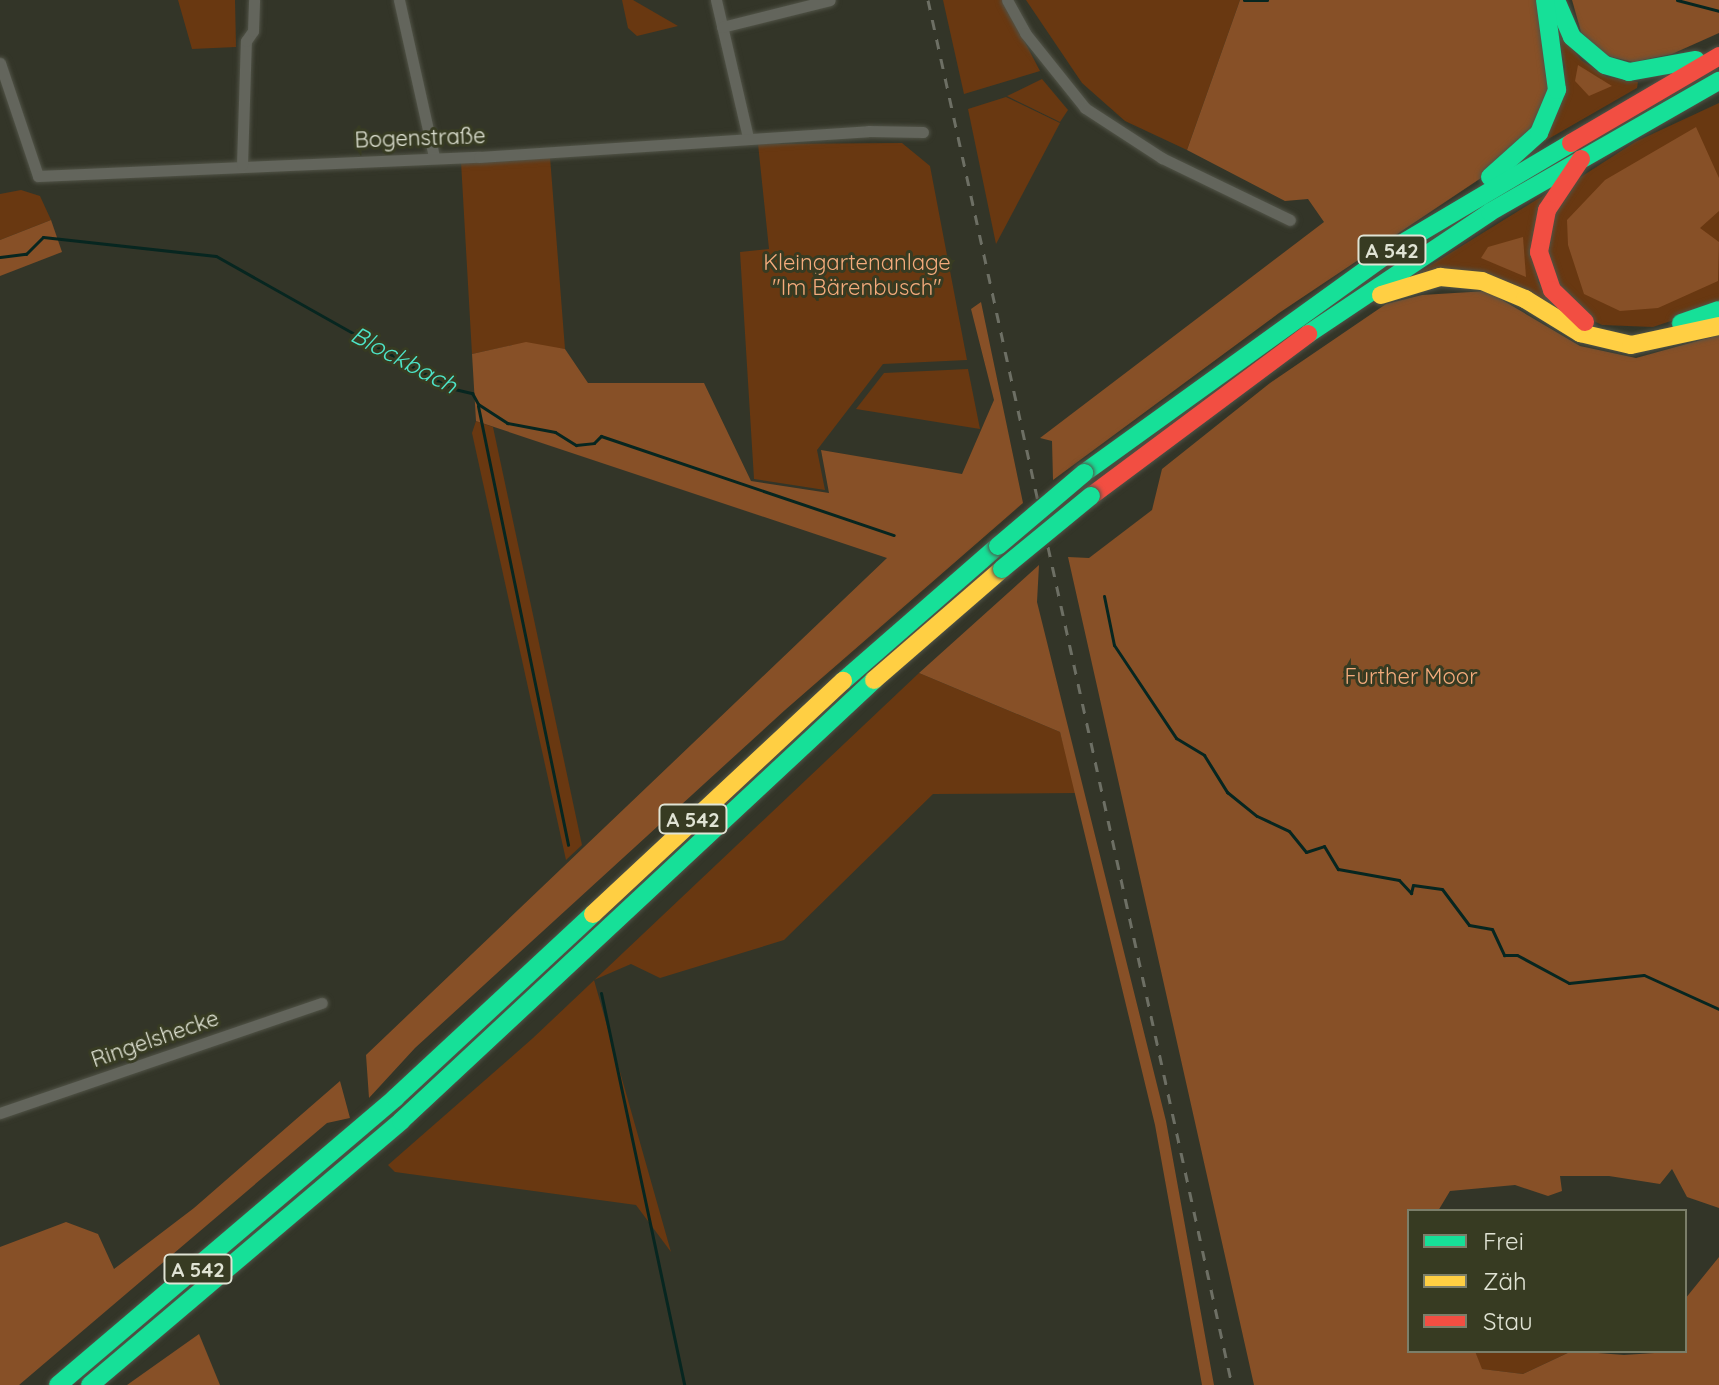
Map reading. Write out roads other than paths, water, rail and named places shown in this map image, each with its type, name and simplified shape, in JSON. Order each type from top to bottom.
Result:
[{"type":"highway","points":[[1401,244],[1444,206],[1494,175],[1539,133],[1557,90],[1545,0]]},
{"type":"highway","points":[[1556,0],[1572,37],[1605,65],[1629,72],[1658,70],[1719,55]]},
{"type":"highway","name":"A 542","points":[[58,1385],[337,1150],[854,670],[1084,473],[1401,244],[1616,112],[1719,55]]},
{"type":"highway","name":"A 542","points":[[90,1385],[401,1121],[866,687],[1091,496],[1323,323],[1582,157],[1719,81]]},
{"type":"highway","points":[[1582,157],[1576,173],[1556,194],[1541,232],[1543,272],[1565,308],[1603,329],[1635,334],[1719,310]]},
{"type":"highway","points":[[1323,323],[1405,286],[1462,277],[1501,286],[1607,343],[1649,343],[1719,326]]},
{"type":"street","points":[[242,165],[246,41],[253,31],[254,0]]},
{"type":"street","points":[[399,0],[434,156]]},
{"type":"street","points":[[716,0],[748,137]]},
{"type":"street","points":[[722,27],[805,3],[830,0]]},
{"type":"street","points":[[1007,0],[1025,33],[1085,108],[1162,158],[1290,220]]},
{"type":"street","name":"Bogenstraße","points":[[0,63],[38,176],[434,156],[479,157],[748,137],[923,132]]},
{"type":"street","name":"Ringelshecke","points":[[0,1113],[322,1003]]},
{"type":"waterway","points":[[1244,0],[1267,0]]},
{"type":"waterway","points":[[1677,0],[1719,11]]},
{"type":"waterway","name":"Blockbach","points":[[0,257],[26,254],[43,237],[216,256],[450,388],[472,393],[478,404],[507,423],[555,432],[576,445],[594,443],[601,436],[894,535]]},
{"type":"waterway","points":[[478,406],[568,845]]},
{"type":"waterway","name":"Blockbach","points":[[1104,596],[1114,645],[1176,738],[1204,755],[1227,792],[1257,816],[1289,831],[1306,852],[1324,846],[1338,869],[1399,880],[1411,893],[1413,885],[1442,889],[1469,925],[1492,929],[1504,955],[1517,955],[1569,983],[1644,975],[1719,1009]]},
{"type":"waterway","points":[[601,993],[684,1385]]},
{"type":"railway","points":[[928,0],[1232,1385]]},
{"type":"park label","name":"Kleingartenanlage \"Im Bärenbusch\"","points":[[857,274]]},
{"type":"park label","name":"Further Moor","points":[[1411,677]]}]
